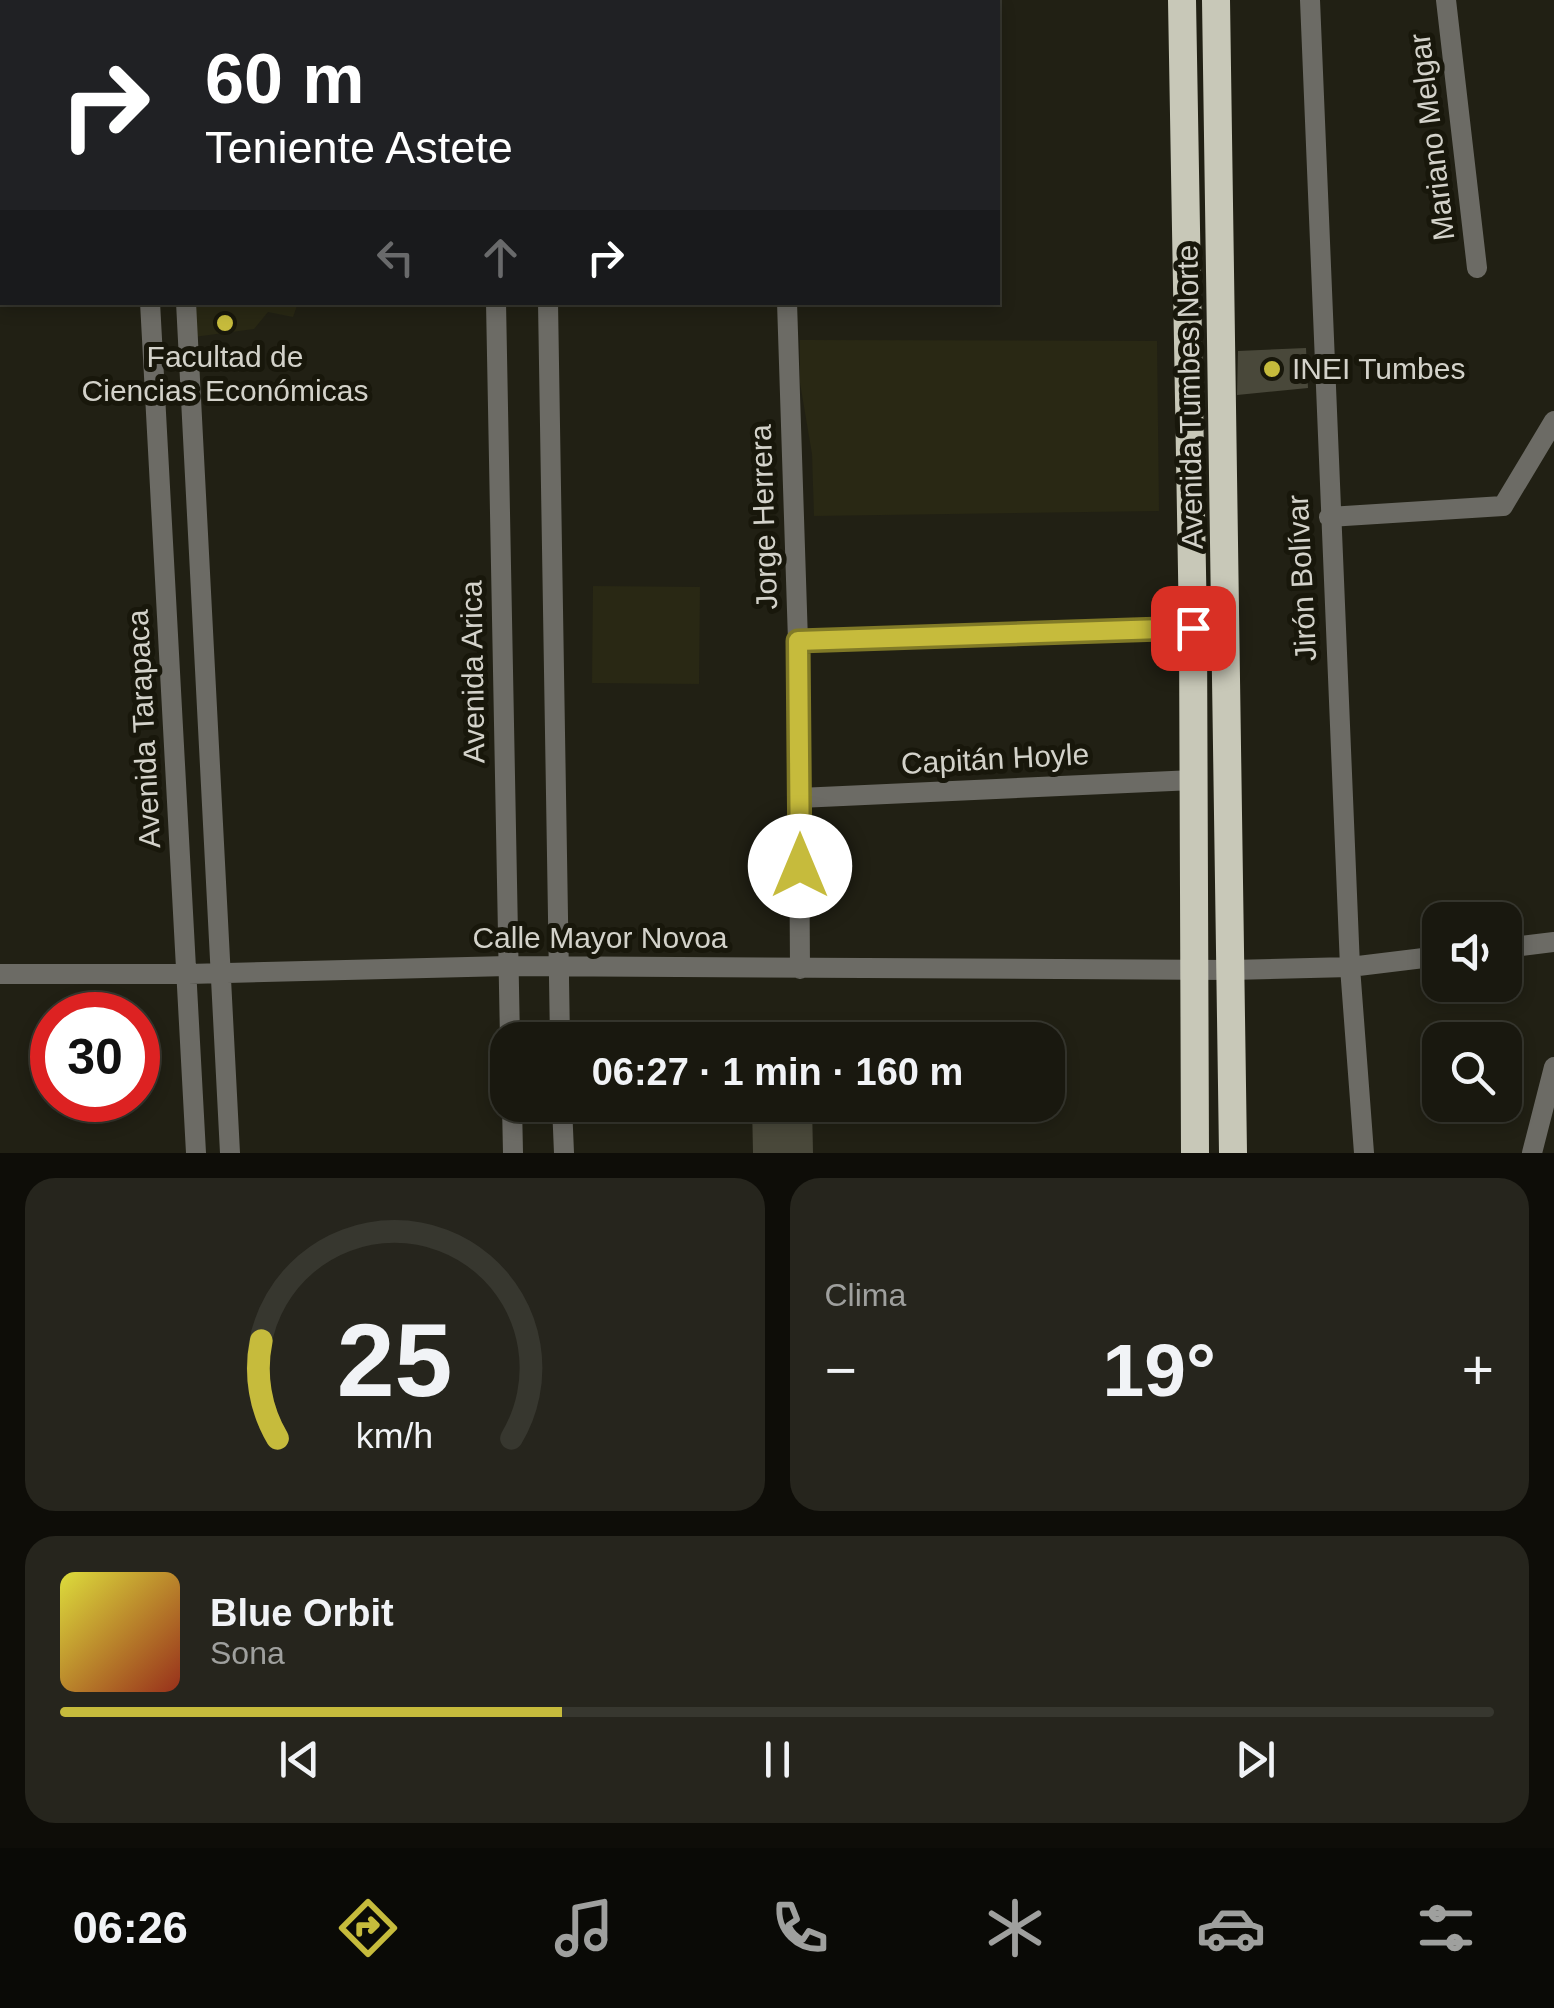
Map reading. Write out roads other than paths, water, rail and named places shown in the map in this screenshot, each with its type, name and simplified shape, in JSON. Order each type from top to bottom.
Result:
[{"type":"highway","name":"Avenida Tumbes Norte","points":[[1182,0],[1193,628],[1195,1153]]},
{"type":"highway","name":"Avenida Tumbes Norte","points":[[1216,0],[1233,1153]]},
{"type":"street","name":"Jirón Bolívar","points":[[1310,0],[1350,967],[1364,1153]]},
{"type":"street","name":"Mariano Melgar","points":[[1446,0],[1477,268]]},
{"type":"street","name":"Avenida Tarapaca","points":[[150,305],[196,1153]]},
{"type":"street","points":[[186,305],[230,1153]]},
{"type":"street","name":"Avenida Arica","points":[[496,305],[510,1022]]},
{"type":"street","points":[[548,305],[560,1022]]},
{"type":"street","name":"Jorge Herrera","points":[[787,305],[798,641],[800,969]]},
{"type":"street","points":[[1329,517],[1503,506],[1554,421]]},
{"type":"street","points":[[798,641],[1193,628]]},
{"type":"street","name":"Capitán Hoyle","points":[[800,798],[1194,780]]},
{"type":"street","points":[[1522,946],[1554,942]]},
{"type":"street","name":"Calle Mayor Novoa","points":[[0,974],[223,974],[508,966],[1231,970],[1350,967],[1422,958]]},
{"type":"street","points":[[1532,1153],[1554,1067]]},
{"type":"street","points":[[513,1122],[514,1153]]},
{"type":"street","points":[[563,1122],[564,1153]]},
{"type":"place","name":"Facultad de Ciencias Económicas","points":[[225,323]]},
{"type":"place","name":"INEI Tumbes","points":[[1272,369]]}]
